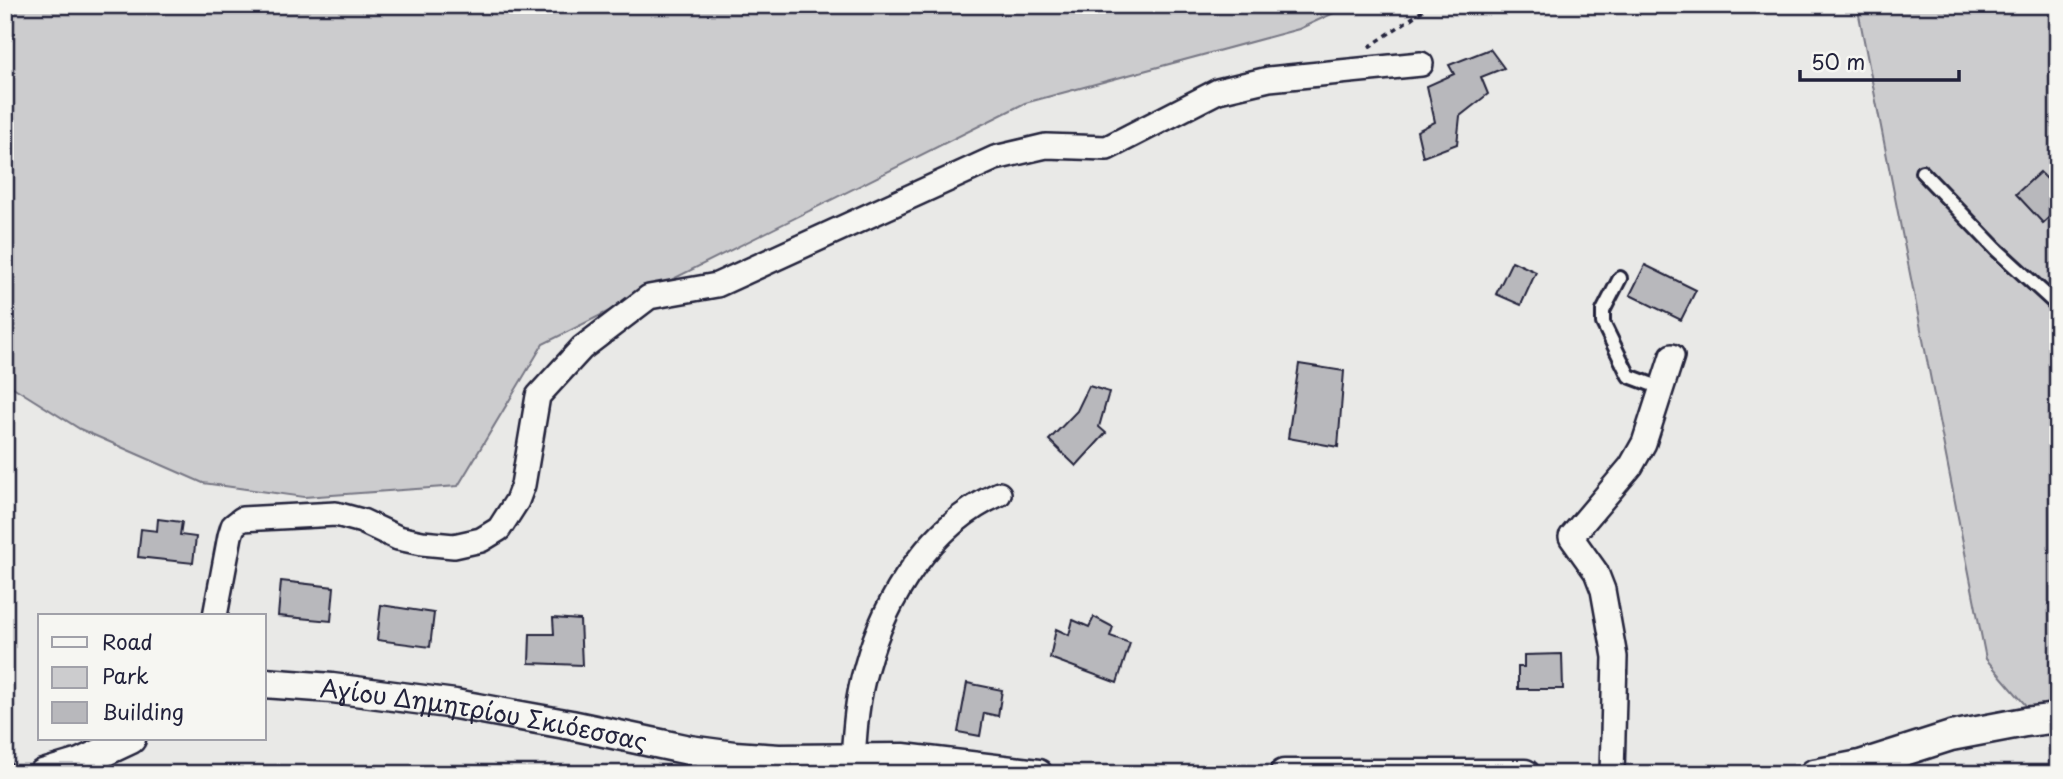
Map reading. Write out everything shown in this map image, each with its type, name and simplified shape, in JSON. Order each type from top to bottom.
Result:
[{"type":"street","points":[[215,614],[230,536],[233,526],[242,519],[336,514],[362,520],[398,538],[440,545],[481,540],[499,529],[509,518],[521,493],[538,396],[582,348],[649,297],[717,285],[995,158],[1046,146],[1107,148],[1218,92],[1269,79],[1420,64]]},
{"type":"street","points":[[1612,774],[1615,657],[1603,590],[1596,572],[1571,537],[1631,466],[1644,443],[1672,355]]},
{"type":"street","points":[[853,759],[855,719],[866,668],[877,635],[904,583],[926,551],[952,523],[972,508],[999,494]]},
{"type":"street","name":"Αγίου Δημητρίου Σκιόεσσας","points":[[266,683],[321,687],[455,704],[678,748],[734,756],[779,760],[923,759],[1038,774]]},
{"type":"street","points":[[1814,774],[1871,762],[1951,736],[2058,718]]},
{"type":"street","points":[[43,774],[80,763],[129,740]]},
{"type":"street","points":[[1284,774],[1525,774]]},
{"type":"lane","points":[[1922,172],[1997,250],[2058,306]]},
{"type":"lane","points":[[1620,278],[1603,311],[1603,323],[1629,376],[1661,388]]},
{"type":"lane","points":[[5,768],[7,774]]},
{"type":"path","points":[[1365,49],[1431,5]]},
{"type":"green space","points":[[5,5],[1351,5],[1299,29],[1025,103],[543,344],[458,486],[304,497],[203,483],[80,429],[5,382]]},
{"type":"green space","points":[[1857,5],[2058,5],[2058,743],[1986,659]]},
{"type":"building","points":[[1490,49],[1504,68],[1481,77],[1488,94],[1460,116],[1457,144],[1423,157],[1417,131],[1435,122],[1427,86],[1454,74],[1449,65]]},
{"type":"building","points":[[2040,172],[2058,190],[2058,209],[2043,223],[2016,194]]},
{"type":"building","points":[[1512,261],[1536,272],[1521,305],[1496,294]]},
{"type":"building","points":[[1645,265],[1696,290],[1681,320],[1630,295]]},
{"type":"building","points":[[1299,364],[1344,371],[1338,447],[1288,438]]},
{"type":"building","points":[[1089,386],[1109,392],[1099,427],[1106,433],[1076,466],[1049,440],[1077,411]]},
{"type":"building","points":[[158,519],[182,522],[180,535],[196,537],[193,563],[138,557],[141,529],[157,531]]},
{"type":"building","points":[[281,581],[334,587],[331,621],[278,616]]},
{"type":"building","points":[[381,605],[434,613],[430,647],[377,640]]},
{"type":"building","points":[[1094,617],[1113,627],[1110,636],[1130,643],[1117,683],[1050,658],[1056,629],[1069,635],[1073,620],[1089,627]]},
{"type":"building","points":[[553,618],[580,620],[582,665],[529,663],[530,634],[554,634]]},
{"type":"building","points":[[1562,654],[1563,689],[1518,689],[1518,667],[1524,667],[1524,655]]},
{"type":"building","points":[[967,683],[1002,690],[998,716],[984,713],[980,736],[958,732]]}]
